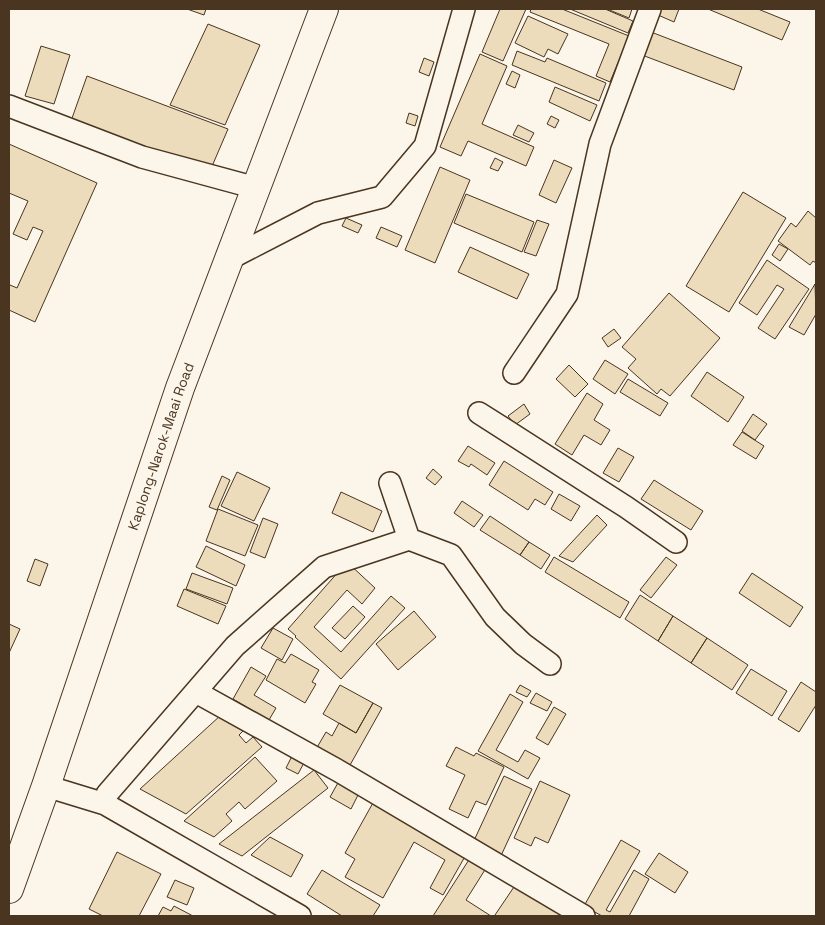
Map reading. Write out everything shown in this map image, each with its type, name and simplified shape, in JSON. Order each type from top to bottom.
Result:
[{"type":"highway","name":"Kaplong-Narok-Maai Road","points":[[9,889],[46,786],[180,388],[324,9]]},
{"type":"street","points":[[229,259],[318,213],[382,197],[425,146],[464,9]]},
{"type":"street","points":[[514,373],[567,294],[600,144],[650,9]]},
{"type":"street","points":[[9,106],[142,157],[256,188]]},
{"type":"street","points":[[479,412],[626,507],[676,542]]},
{"type":"street","points":[[390,483],[409,539]]},
{"type":"street","points":[[105,804],[107,794],[235,646],[324,567],[409,539],[450,555],[496,617],[523,644],[550,664]]},
{"type":"street","points":[[196,692],[345,775],[584,916]]},
{"type":"street","points":[[46,786],[105,804],[300,916]]},
{"type":"building","points":[[187,9],[206,9],[204,15]]},
{"type":"building","points":[[500,9],[526,9],[503,61],[482,52]]},
{"type":"building","points":[[531,9],[562,9],[629,36],[610,82],[596,76],[609,44],[530,12]]},
{"type":"building","points":[[570,9],[605,9],[633,21],[628,33]]},
{"type":"building","points":[[607,9],[632,9],[629,18]]},
{"type":"building","points":[[661,9],[679,9],[674,22],[658,15]]},
{"type":"building","points":[[708,9],[758,9],[790,22],[782,40]]},
{"type":"building","points":[[528,16],[568,34],[558,54],[548,49],[544,57],[515,43]]},
{"type":"building","points":[[208,24],[260,45],[225,125],[170,105]]},
{"type":"building","points":[[651,32],[742,67],[734,90],[642,55]]},
{"type":"building","points":[[41,46],[70,55],[54,104],[25,96]]},
{"type":"building","points":[[517,51],[545,62],[547,58],[606,83],[599,101],[512,65]]},
{"type":"building","points":[[480,54],[507,66],[482,124],[534,147],[526,166],[468,141],[461,156],[440,147]]},
{"type":"building","points":[[424,58],[434,62],[429,76],[419,72]]},
{"type":"building","points":[[512,71],[520,75],[515,88],[506,84]]},
{"type":"building","points":[[87,76],[228,129],[210,171],[71,121]]},
{"type":"building","points":[[555,87],[597,105],[590,121],[549,102]]},
{"type":"building","points":[[409,113],[418,116],[415,126],[406,123]]},
{"type":"building","points":[[551,116],[559,120],[555,128],[547,124]]},
{"type":"building","points":[[518,125],[534,133],[529,142],[513,135]]},
{"type":"building","points":[[9,144],[97,183],[35,322],[9,310],[10,285],[17,288],[43,231],[33,227],[27,240],[13,234],[28,201],[9,193]]},
{"type":"building","points":[[495,158],[503,162],[498,171],[490,168]]},
{"type":"building","points":[[554,160],[572,168],[556,203],[539,195]]},
{"type":"building","points":[[440,167],[470,180],[435,263],[405,250]]},
{"type":"building","points":[[743,192],[786,218],[729,312],[686,286]]},
{"type":"building","points":[[466,194],[534,222],[522,252],[454,223]]},
{"type":"building","points":[[808,211],[816,218],[816,263],[813,261],[810,265],[778,241],[791,223],[796,227]]},
{"type":"building","points":[[346,218],[362,225],[358,233],[342,226]]},
{"type":"building","points":[[537,220],[549,224],[536,256],[524,252]]},
{"type":"building","points":[[381,227],[402,236],[397,247],[376,238]]},
{"type":"building","points":[[779,244],[788,249],[780,261],[772,255]]},
{"type":"building","points":[[470,247],[529,274],[517,299],[458,272]]},
{"type":"building","points":[[767,260],[809,289],[775,339],[758,328],[784,289],[777,285],[757,315],[739,303]]},
{"type":"building","points":[[815,284],[816,314],[804,335],[789,327]]},
{"type":"building","points":[[669,293],[720,338],[670,396],[661,389],[657,394],[628,368],[636,359],[622,347]]},
{"type":"building","points":[[614,329],[621,338],[608,347],[602,338]]},
{"type":"building","points":[[605,360],[628,374],[615,394],[593,379]]},
{"type":"building","points":[[569,365],[588,384],[575,397],[556,379]]},
{"type":"building","points":[[707,372],[744,397],[728,422],[691,396]]},
{"type":"building","points":[[628,379],[668,403],[660,416],[620,392]]},
{"type":"building","points":[[587,393],[603,404],[594,420],[610,430],[601,445],[584,435],[572,455],[555,444]]},
{"type":"building","points":[[524,404],[530,414],[515,425],[508,416]]},
{"type":"building","points":[[753,414],[767,424],[755,440],[742,431]]},
{"type":"building","points":[[742,432],[764,446],[756,459],[733,445]]},
{"type":"building","points":[[468,446],[495,463],[487,475],[471,464],[469,467],[458,461]]},
{"type":"building","points":[[618,448],[634,457],[619,482],[603,473]]},
{"type":"building","points":[[504,461],[553,492],[545,505],[535,499],[528,510],[489,485]]},
{"type":"building","points":[[433,469],[442,477],[435,485],[426,478]]},
{"type":"building","points":[[237,472],[270,488],[254,521],[221,506]]},
{"type":"building","points":[[222,476],[230,480],[217,510],[209,507]]},
{"type":"building","points":[[654,480],[703,511],[691,530],[641,499]]},
{"type":"building","points":[[341,492],[382,511],[373,532],[332,513]]},
{"type":"building","points":[[559,494],[580,506],[571,521],[551,509]]},
{"type":"building","points":[[462,501],[483,515],[474,527],[454,513]]},
{"type":"building","points":[[218,509],[258,525],[245,556],[206,541]]},
{"type":"building","points":[[597,515],[607,525],[573,562],[559,556]]},
{"type":"building","points":[[490,516],[529,542],[520,555],[480,530]]},
{"type":"building","points":[[263,518],[278,524],[265,558],[250,552]]},
{"type":"building","points":[[529,542],[550,555],[541,569],[520,555]]},
{"type":"building","points":[[206,546],[245,565],[236,586],[196,567]]},
{"type":"building","points":[[554,557],[629,602],[620,618],[545,572]]},
{"type":"building","points":[[666,557],[677,565],[651,598],[640,590]]},
{"type":"building","points":[[35,559],[48,564],[40,586],[27,581]]},
{"type":"building","points":[[347,562],[375,588],[362,604],[347,590],[314,627],[341,652],[391,596],[405,608],[341,679],[288,629]]},
{"type":"building","points":[[192,573],[233,588],[227,604],[186,589]]},
{"type":"building","points":[[752,573],[803,607],[790,627],[739,593]]},
{"type":"building","points":[[184,589],[226,606],[218,624],[177,606]]},
{"type":"building","points":[[640,595],[673,616],[658,641],[625,619]]},
{"type":"building","points":[[353,606],[365,617],[345,639],[332,628]]},
{"type":"building","points":[[414,611],[436,637],[398,670],[376,644]]},
{"type":"building","points":[[673,616],[707,638],[691,663],[658,641]]},
{"type":"building","points":[[9,624],[20,629],[9,653]]},
{"type":"building","points":[[273,628],[293,639],[282,660],[261,648]]},
{"type":"building","points":[[707,638],[748,665],[732,690],[691,663]]},
{"type":"building","points":[[291,654],[319,670],[312,682],[316,684],[305,703],[266,680],[277,659],[285,663]]},
{"type":"building","points":[[251,667],[266,676],[254,695],[276,708],[269,720],[233,699]]},
{"type":"building","points":[[751,669],[787,691],[772,716],[736,693]]},
{"type":"building","points":[[801,682],[816,692],[816,705],[799,732],[778,719]]},
{"type":"building","points":[[340,685],[373,703],[356,733],[323,714]]},
{"type":"building","points":[[520,685],[531,691],[527,697],[516,692]]},
{"type":"building","points":[[536,693],[552,702],[547,711],[530,703]]},
{"type":"building","points":[[510,694],[523,702],[496,750],[518,762],[525,750],[540,758],[528,779],[478,751]]},
{"type":"building","points":[[373,703],[382,708],[345,774],[312,756],[326,732],[332,736],[339,723],[356,733]]},
{"type":"building","points":[[554,707],[566,714],[548,745],[536,738]]},
{"type":"building","points":[[221,715],[246,728],[239,735],[246,743],[253,737],[262,747],[186,814],[140,789]]},
{"type":"building","points":[[456,747],[474,756],[476,753],[504,767],[486,805],[476,801],[468,818],[449,809],[465,775],[446,766]]},
{"type":"building","points":[[293,754],[305,761],[298,774],[286,768]]},
{"type":"building","points":[[255,757],[277,781],[245,809],[239,802],[226,814],[232,821],[214,837],[184,821]]},
{"type":"building","points":[[314,770],[328,788],[242,856],[219,844]]},
{"type":"building","points":[[504,776],[532,789],[499,860],[471,847]]},
{"type":"building","points":[[339,781],[359,793],[351,809],[330,797]]},
{"type":"building","points":[[540,781],[570,795],[548,843],[535,837],[531,846],[514,838]]},
{"type":"building","points":[[374,801],[467,853],[443,895],[430,888],[445,860],[414,842],[383,898],[345,877],[355,859],[345,853]]},
{"type":"building","points":[[270,837],[303,855],[291,877],[251,855]]},
{"type":"building","points":[[621,840],[640,851],[606,910],[610,912],[634,870],[649,879],[629,916],[602,916],[584,906]]},
{"type":"building","points":[[117,852],[161,874],[139,916],[103,916],[89,909]]},
{"type":"building","points":[[659,853],[688,872],[675,893],[645,874]]},
{"type":"building","points":[[472,855],[488,865],[466,900],[491,916],[433,916]]},
{"type":"building","points":[[322,870],[380,905],[373,916],[342,916],[307,894]]},
{"type":"building","points":[[175,880],[194,888],[187,905],[167,897]]},
{"type":"building","points":[[518,881],[571,916],[495,915]]},
{"type":"building","points":[[174,906],[193,916],[158,916],[163,907],[171,911]]}]
